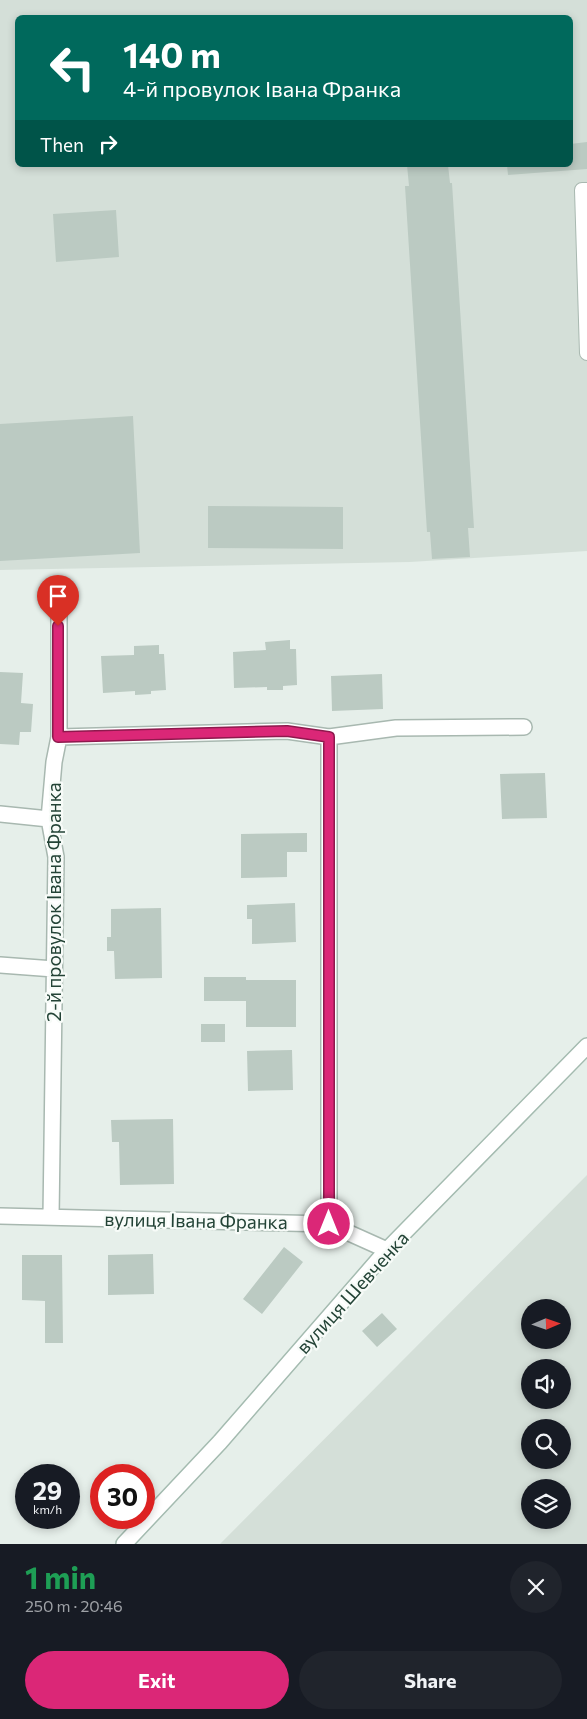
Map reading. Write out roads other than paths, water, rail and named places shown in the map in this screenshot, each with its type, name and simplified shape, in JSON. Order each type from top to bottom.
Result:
[{"type":"street","name":"2-й провулок Івана Франка","points":[[51,1217],[56,857],[49,819],[58,737],[58,588]]},
{"type":"street","points":[[58,737],[287,731],[329,737],[396,728],[524,727]]},
{"type":"street","points":[[329,737],[329,1224]]},
{"type":"street","points":[[0,814],[49,819]]},
{"type":"street","points":[[0,966],[54,969]]},
{"type":"street","name":"вулиця Шевченка","points":[[124,1544],[220,1442],[387,1250],[587,1046]]},
{"type":"street","name":"вулиця Івана Франка","points":[[0,1216],[329,1224],[387,1250]]},
{"type":"lane","points":[[587,190],[582,190],[587,353]]}]
